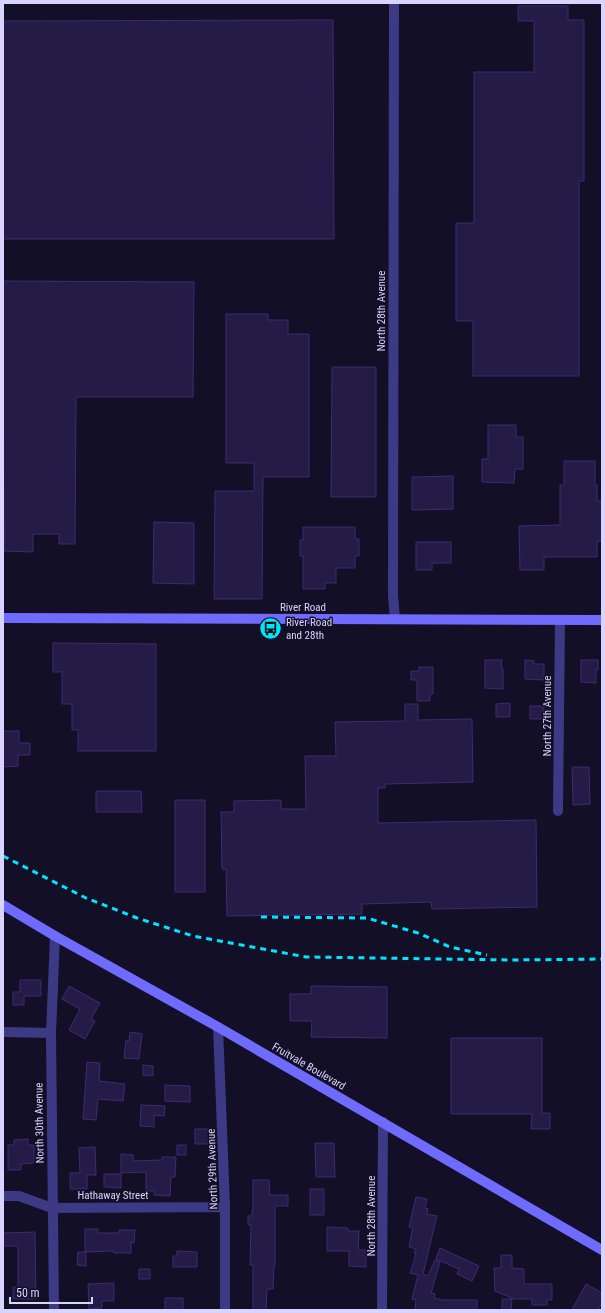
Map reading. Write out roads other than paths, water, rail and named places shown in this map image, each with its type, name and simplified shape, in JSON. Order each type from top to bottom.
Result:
[{"type":"main road","name":"River Road","points":[[3,618],[602,620]]},
{"type":"main road","name":"Fruitvale Boulevard","points":[[3,905],[383,1122],[602,1250]]},
{"type":"street","name":"North 28th Avenue","points":[[394,3],[394,619]]},
{"type":"street","name":"North 27th Avenue","points":[[558,811],[560,620]]},
{"type":"street","name":"North 30th Avenue","points":[[54,1310],[51,1033],[55,936]]},
{"type":"street","name":"North 29th Avenue","points":[[218,1027],[225,1207],[225,1310]]},
{"type":"street","points":[[3,1032],[51,1033]]},
{"type":"street","name":"North 28th Avenue","points":[[382,1310],[383,1122]]},
{"type":"street","name":"Hathaway Street","points":[[3,1196],[19,1196],[52,1208],[225,1207]]},
{"type":"railway","points":[[3,856],[86,898],[137,918],[193,936],[306,957],[512,960],[602,959]]},
{"type":"railway","points":[[261,917],[367,918],[418,933],[450,947],[487,955]]},
{"type":"place","name":"River Road and 28th","points":[[270,628]]}]
